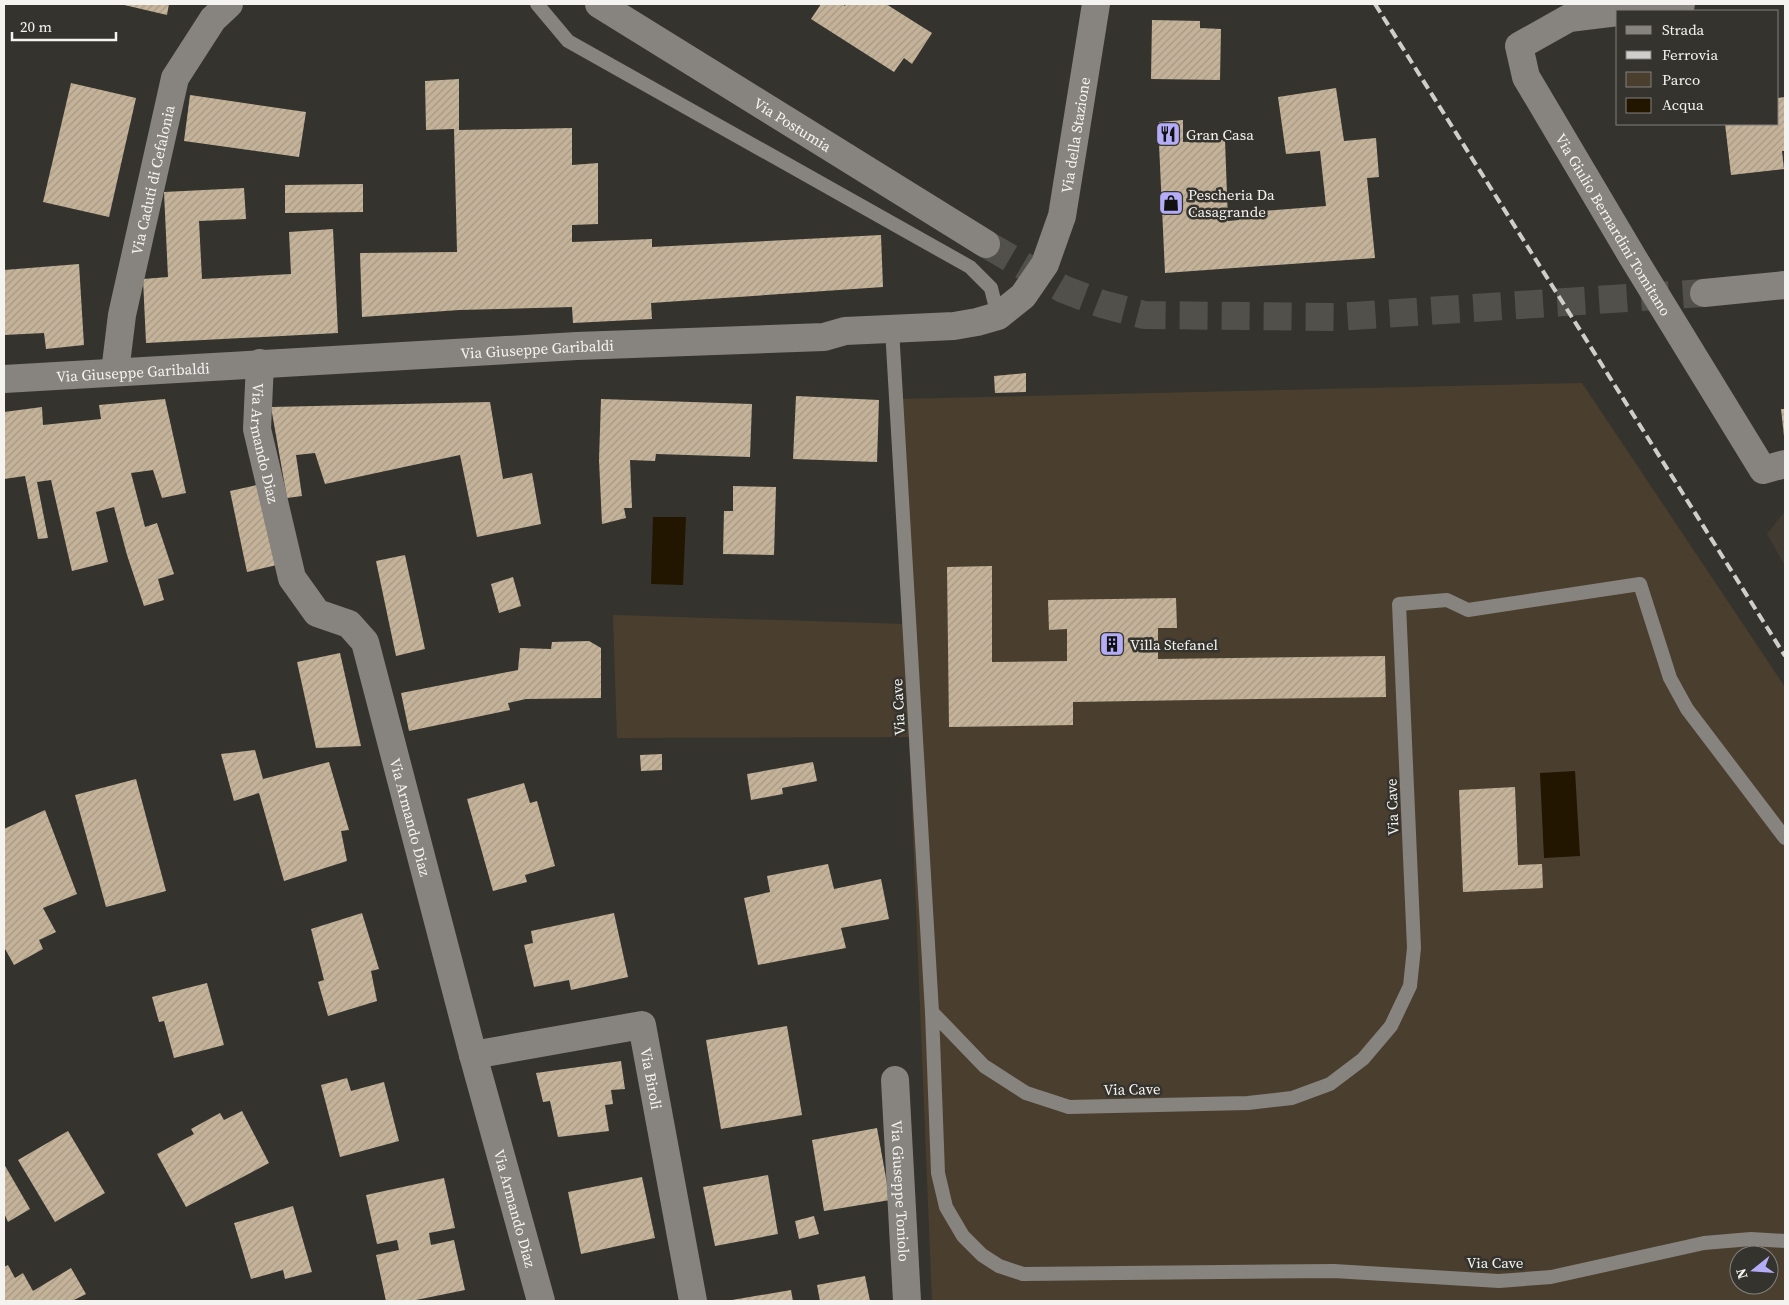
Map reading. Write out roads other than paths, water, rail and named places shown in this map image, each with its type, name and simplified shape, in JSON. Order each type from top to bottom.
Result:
[{"type":"street","name":"Via Caduti di Cefalonia","points":[[115,372],[122,315],[175,78],[213,19],[229,4]]},
{"type":"street","name":"Via Postumia","points":[[599,4],[986,244]]},
{"type":"street","name":"Via della Stazione","points":[[1045,264],[1062,216],[1096,4]]},
{"type":"street","points":[[1631,10],[1681,4]]},
{"type":"street","name":"Via Giulio Bernardini Tomitano","points":[[1616,12],[1569,18],[1519,46],[1526,77],[1632,256],[1763,470],[1785,464]]},
{"type":"street","name":"Via Giuseppe Garibaldi","points":[[4,379],[577,346],[824,337],[845,331],[954,326],[998,316],[1023,296],[1045,264]]},
{"type":"street","points":[[1704,293],[1785,284]]},
{"type":"street","name":"Via Armando Diaz","points":[[260,363],[257,429],[292,578],[318,613],[348,624],[365,642],[473,1055],[541,1301]]},
{"type":"street","name":"Via Biroli","points":[[473,1055],[642,1025],[692,1301]]},
{"type":"street","name":"Via Giuseppe Toniolo","points":[[895,1080],[908,1301]]},
{"type":"lane","points":[[537,4],[568,41],[970,267],[991,288],[998,316]]},
{"type":"lane","name":"Via Cave","points":[[892,329],[932,1012],[938,1172],[946,1207],[963,1236],[982,1255],[999,1266],[1023,1274],[1334,1271],[1499,1281],[1551,1277],[1704,1243],[1751,1239],[1785,1241]]},
{"type":"lane","name":"Via Cave","points":[[932,1012],[984,1066],[1026,1093],[1069,1107],[1248,1103],[1292,1098],[1330,1084],[1363,1059],[1391,1026],[1410,986],[1414,948],[1400,604],[1447,600],[1468,610],[1640,584],[1670,678],[1687,709],[1785,838]]},
{"type":"water","points":[[653,517],[686,517],[683,585],[651,584]]},
{"type":"water","points":[[1575,771],[1580,856],[1544,858],[1540,773]]},
{"type":"tunnel","points":[[986,244],[1063,289],[1102,304],[1144,315],[1336,317],[1704,293]]},
{"type":"railway","points":[[1375,4],[1785,656]]},
{"type":"place","name":"Gran Casa","points":[[1168,134]]},
{"type":"place","name":"Pescheria Da Casagrande","points":[[1171,203]]},
{"type":"place","name":"Villa Stefanel","points":[[1112,644]]}]
